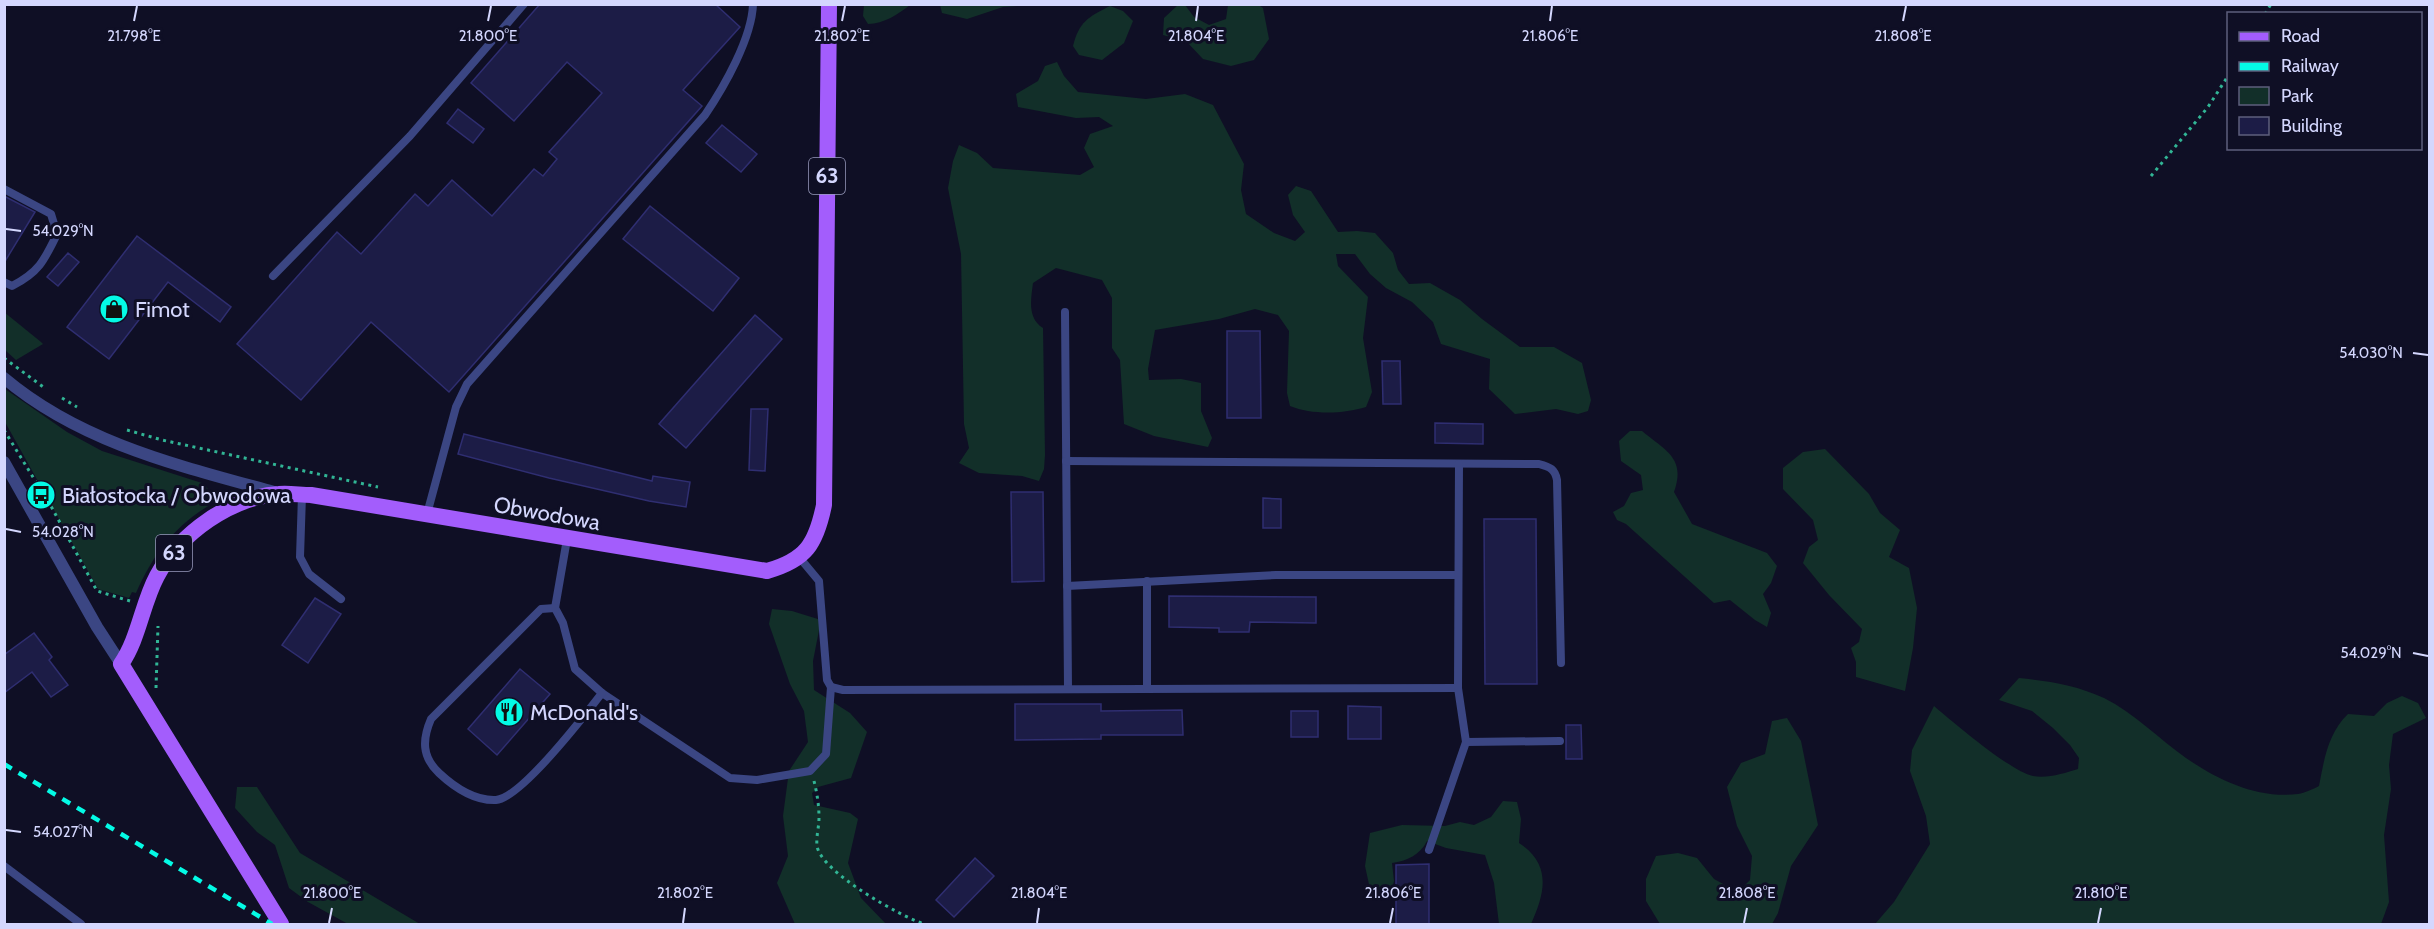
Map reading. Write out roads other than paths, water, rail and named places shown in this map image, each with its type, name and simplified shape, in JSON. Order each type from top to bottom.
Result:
[{"type":"main road","name":"Obwodowa","points":[[121,664],[131,647],[158,574],[178,548],[202,525],[228,509],[248,500],[278,494],[302,495],[767,571],[799,557],[811,545],[819,531],[824,505],[829,4]]},
{"type":"main road","points":[[121,664],[281,924]]},
{"type":"street","points":[[4,378],[76,426],[123,446],[156,459],[278,494]]},
{"type":"street","points":[[4,462],[97,627],[121,664]]},
{"type":"lane","points":[[273,276],[410,136],[524,4]]},
{"type":"lane","points":[[426,515],[456,407],[467,384],[705,115],[738,55],[753,4]]},
{"type":"lane","points":[[4,189],[51,214],[57,234],[46,257],[31,276],[12,286],[4,282]]},
{"type":"lane","points":[[1065,312],[1068,688]]},
{"type":"lane","points":[[1066,461],[1539,464],[1549,466],[1555,472],[1561,663]]},
{"type":"lane","points":[[1429,850],[1466,742],[1458,688],[1460,464]]},
{"type":"lane","points":[[302,495],[300,557],[309,574],[341,599]]},
{"type":"lane","points":[[567,539],[555,608],[563,623],[576,669],[602,693],[730,778],[757,780],[810,771],[826,754],[831,687],[827,680],[823,651],[819,581],[799,557]]},
{"type":"lane","points":[[1068,586],[1276,574],[1458,575]]},
{"type":"lane","points":[[1147,581],[1147,689]]},
{"type":"lane","points":[[555,608],[541,609],[431,719],[424,735],[424,751],[432,767],[453,786],[479,798],[497,800],[513,793],[576,728],[602,693]]},
{"type":"lane","points":[[831,687],[856,690],[1458,688]]},
{"type":"lane","points":[[1466,742],[1560,741]]},
{"type":"lane","points":[[4,866],[81,924]]},
{"type":"railway","points":[[4,764],[272,924]]},
{"type":"place","name":"Fimot","points":[[114,309]]},
{"type":"place","name":"Białostocka / Obwodowa","points":[[41,495]]},
{"type":"place","name":"McDonald's","points":[[509,712]]}]
